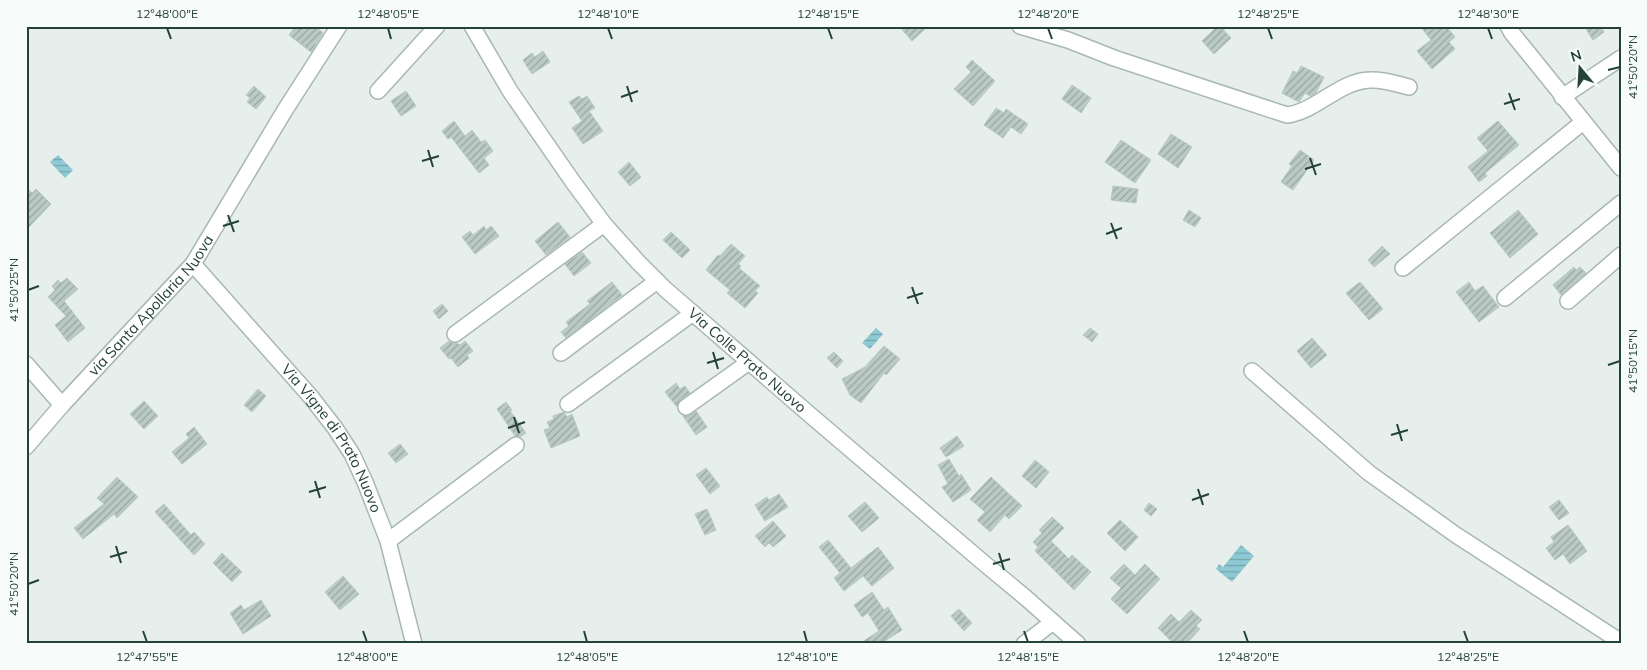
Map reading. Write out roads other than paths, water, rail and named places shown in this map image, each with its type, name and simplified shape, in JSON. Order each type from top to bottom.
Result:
[{"type":"street","name":"via Santa Apollaria Nuova","points":[[26,447],[193,264],[285,110],[339,26]]},
{"type":"street","points":[[378,91],[437,26]]},
{"type":"street","name":"Via Colle Prato Nuovo","points":[[472,26],[510,91],[573,182],[604,224],[638,262],[749,362],[1078,644]]},
{"type":"street","points":[[1020,26],[1068,40],[1114,58],[1287,115],[1311,106],[1343,88],[1364,80],[1374,80],[1409,87]]},
{"type":"street","points":[[1508,26],[1562,97],[1621,168]]},
{"type":"street","points":[[1562,97],[1621,58]]},
{"type":"street","points":[[1403,268],[1582,122]]},
{"type":"street","points":[[1505,298],[1621,203]]},
{"type":"street","points":[[455,334],[604,224]]},
{"type":"street","points":[[1568,301],[1621,255]]},
{"type":"street","name":"Via Vigne di Prato Nuovo","points":[[193,264],[311,397],[352,454],[388,541],[414,644]]},
{"type":"street","points":[[561,353],[657,280]]},
{"type":"street","points":[[568,404],[693,313]]},
{"type":"street","points":[[686,406],[749,362]]},
{"type":"street","points":[[26,364],[62,406]]},
{"type":"street","points":[[1252,371],[1369,473],[1456,535],[1621,642]]},
{"type":"street","points":[[388,541],[516,446]]},
{"type":"street","points":[[1024,644],[1053,622]]},
{"type":"water","points":[[58,155],[73,170],[65,178],[50,162]]},
{"type":"water","points":[[876,328],[883,334],[870,349],[862,343]]},
{"type":"water","points":[[1241,545],[1254,556],[1232,582],[1216,569],[1219,564],[1223,567]]}]
